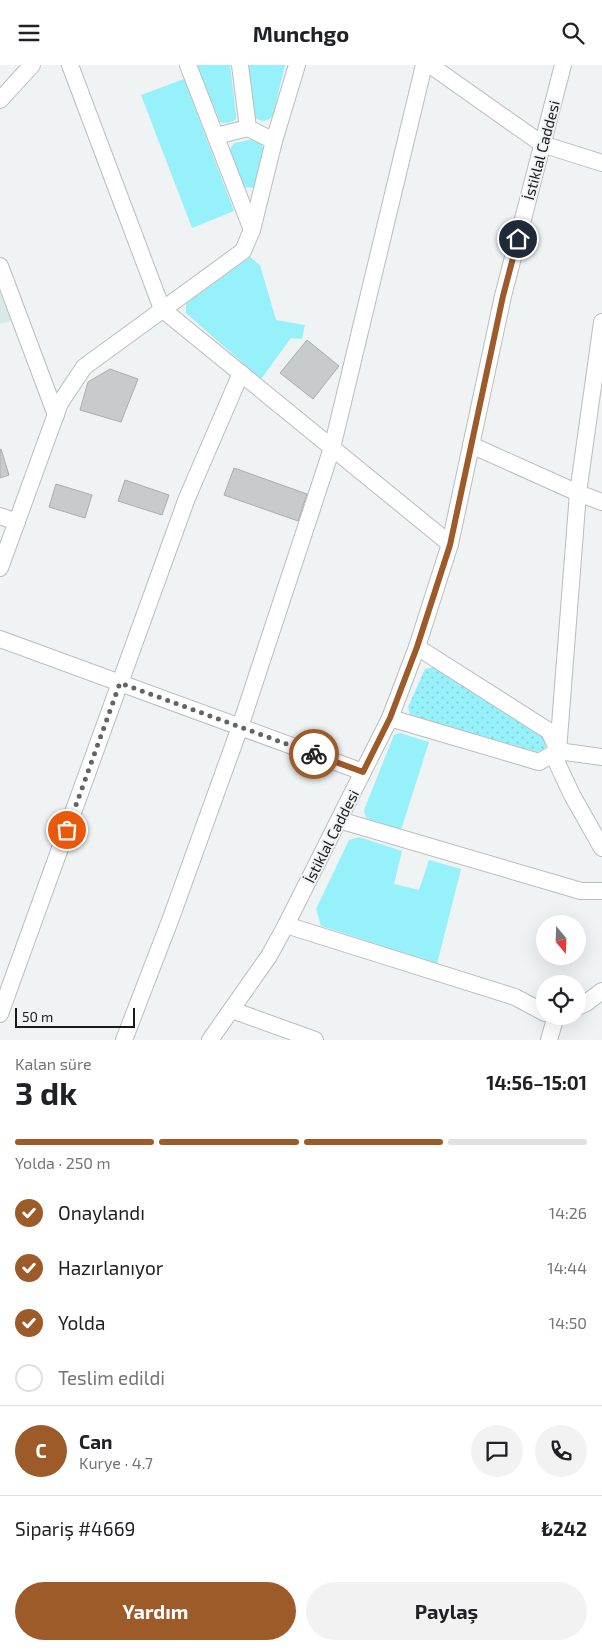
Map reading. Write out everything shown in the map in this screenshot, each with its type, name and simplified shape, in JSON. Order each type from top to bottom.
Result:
[{"type":"street","points":[[0,99],[32,65]]},
{"type":"street","points":[[70,65],[162,309],[450,545]]},
{"type":"street","points":[[188,65],[252,230]]},
{"type":"street","points":[[240,65],[248,128]]},
{"type":"street","points":[[0,568],[60,403],[84,367],[243,251],[252,230],[274,141],[297,65]]},
{"type":"street","points":[[124,1040],[171,918],[240,727],[332,448],[424,65]]},
{"type":"street","points":[[430,65],[542,144],[602,163]]},
{"type":"street","name":"İstiklal Caddesi","points":[[210,1040],[269,956],[286,925],[390,718],[417,647],[450,545],[503,296],[563,65]]},
{"type":"street","points":[[216,136],[248,128],[274,141]]},
{"type":"street","points":[[0,266],[56,415]]},
{"type":"street","points":[[602,322],[578,493],[557,763],[572,795],[602,848]]},
{"type":"street","points":[[0,1014],[187,498],[240,373]]},
{"type":"street","points":[[471,445],[602,502]]},
{"type":"street","points":[[0,516],[17,522]]},
{"type":"street","points":[[0,639],[363,772]]},
{"type":"street","points":[[417,647],[549,731],[558,751]]},
{"type":"street","points":[[390,718],[539,762],[558,751],[602,757]]},
{"type":"street","points":[[339,820],[581,891],[602,891]]},
{"type":"street","points":[[286,925],[515,997],[536,1008]]},
{"type":"street","points":[[586,1003],[602,991]]},
{"type":"street","points":[[232,1010],[315,1040]]},
{"type":"street","points":[[549,1040],[551,1025]]},
{"type":"shaded area","points":[[197,65],[230,65],[236,119],[228,123],[220,122]]},
{"type":"shaded area","points":[[247,65],[285,65],[274,111],[272,117],[267,120],[261,121],[254,117]]},
{"type":"shaded area","points":[[184,79],[234,211],[192,228],[141,95]]},
{"type":"shaded area","points":[[254,139],[264,149],[256,188],[243,187],[229,151],[234,143]]},
{"type":"shaded area","points":[[250,257],[260,265],[276,320],[305,325],[302,339],[291,338],[261,379],[186,313],[186,303]]},
{"type":"shaded area","points":[[0,292],[12,321],[0,324]]},
{"type":"shaded area","points":[[435,667],[544,738],[547,745],[543,750],[537,752],[410,715],[408,707],[425,669]]},
{"type":"shaded area","points":[[400,733],[429,742],[401,830],[366,818],[364,810],[394,735]]},
{"type":"shaded area","points":[[359,837],[402,851],[394,884],[419,890],[429,860],[461,869],[437,964],[321,926],[316,909],[349,840]]},
{"type":"building","points":[[307,340],[339,366],[313,399],[280,373]]},
{"type":"building","points":[[110,369],[138,379],[121,422],[80,410],[88,382]]},
{"type":"building","points":[[0,450],[9,475],[0,478]]},
{"type":"building","points":[[234,468],[307,494],[298,521],[224,495]]},
{"type":"building","points":[[125,480],[169,495],[162,515],[118,501]]},
{"type":"building","points":[[56,484],[92,495],[85,518],[49,507]]},
{"type":"way so far","points":[[67,830],[120,683],[314,754]]},
{"type":"route","points":[[314,754],[363,772],[390,718],[417,647],[450,545],[503,296],[518,239]]}]
